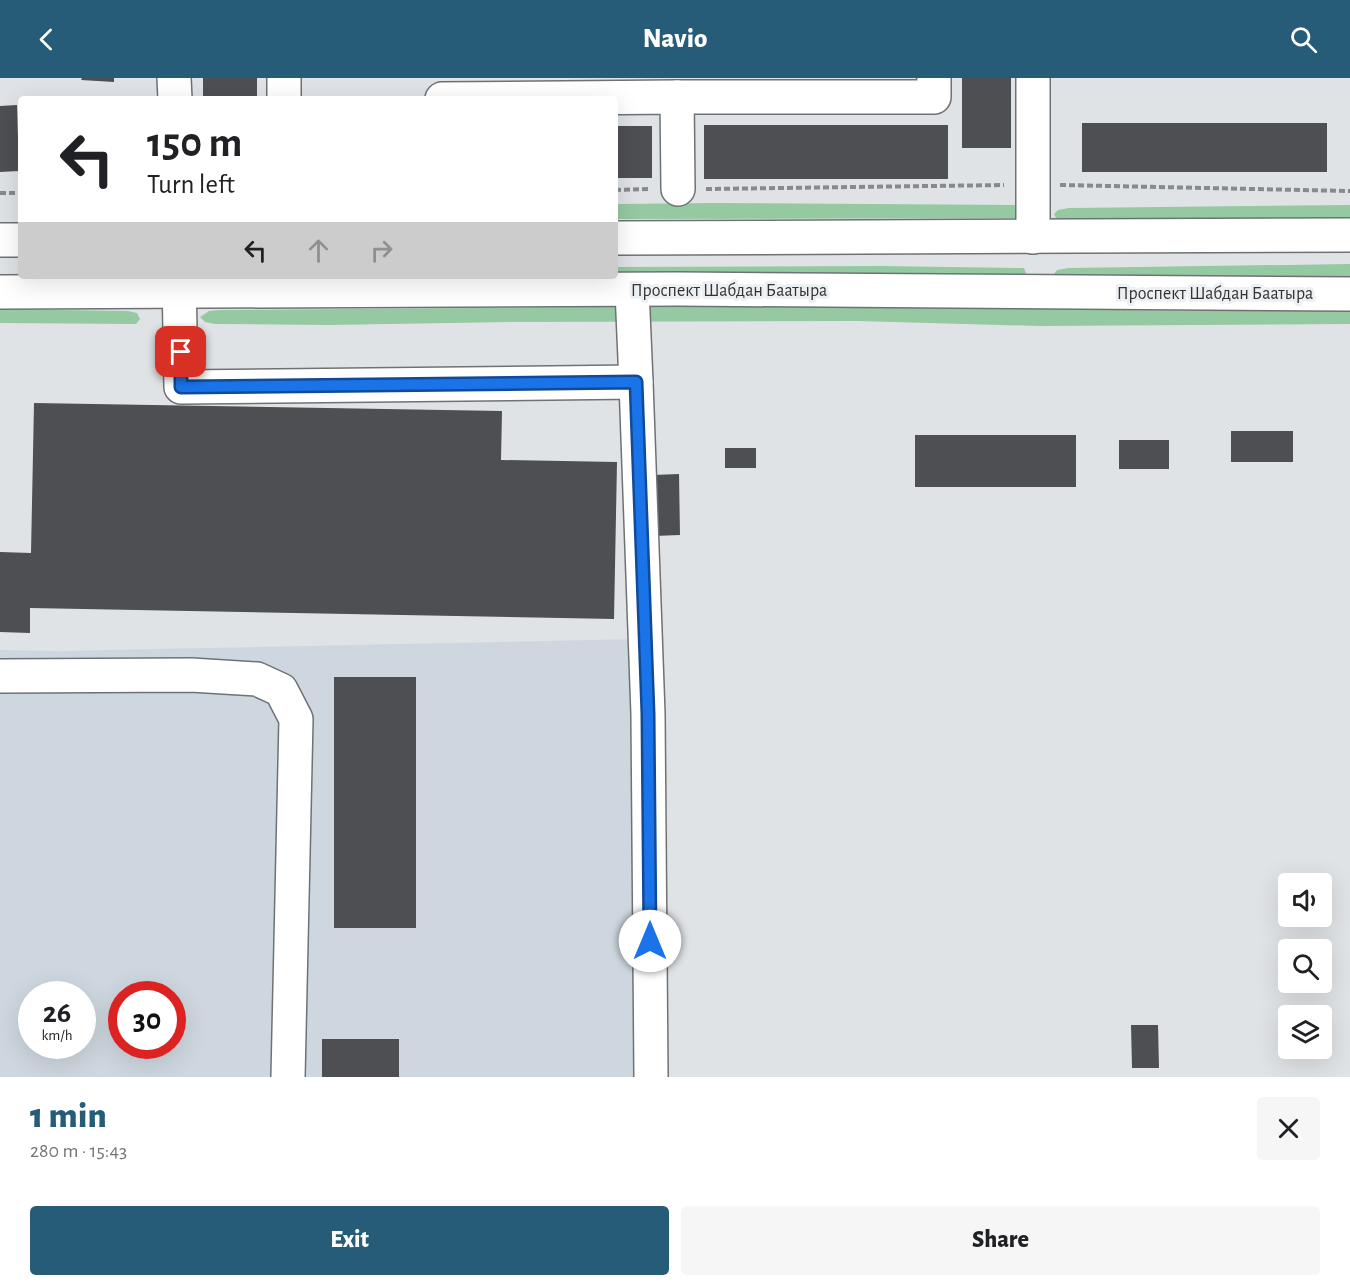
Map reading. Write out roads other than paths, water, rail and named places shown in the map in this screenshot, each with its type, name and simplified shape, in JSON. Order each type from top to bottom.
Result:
[{"type":"main road","points":[[174,78],[175,96]]},
{"type":"main road","points":[[284,78],[284,96]]},
{"type":"main road","points":[[508,96],[684,88],[934,97],[934,78]]},
{"type":"main road","points":[[1033,78],[1033,237]]},
{"type":"main road","points":[[678,189],[684,88]]},
{"type":"main road","points":[[618,238],[1350,236]]},
{"type":"main road","points":[[0,240],[18,240]]},
{"type":"main road","points":[[180,283],[181,387],[636,382]]},
{"type":"main road","name":"Проспект Шабдан Баатыра","points":[[0,292],[180,283],[632,290],[1350,294]]},
{"type":"main road","points":[[632,290],[648,714],[651,1077]]},
{"type":"main road","points":[[0,676],[191,675],[257,679],[281,690],[296,719],[288,1077]]}]
